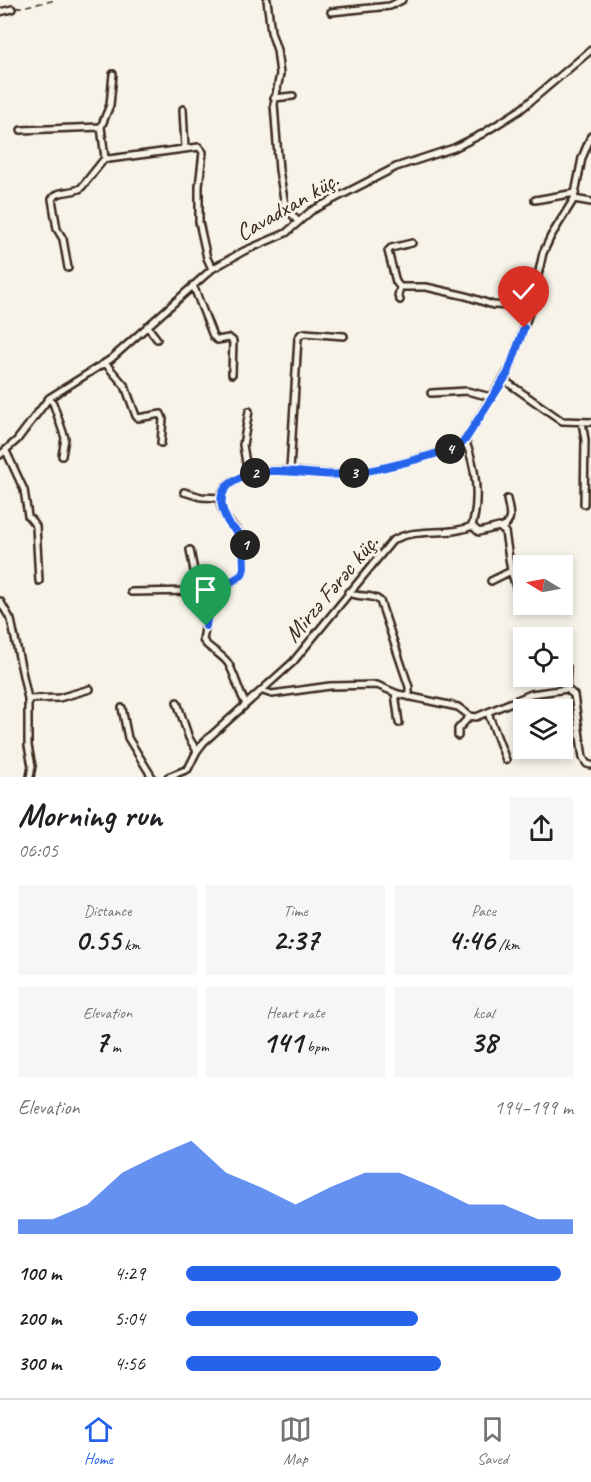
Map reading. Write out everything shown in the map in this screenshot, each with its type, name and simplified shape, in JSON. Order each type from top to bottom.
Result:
[{"type":"street","points":[[267,0],[280,74],[274,99],[279,170],[288,212],[298,222]]},
{"type":"street","points":[[331,12],[390,6],[402,0]]},
{"type":"street","points":[[0,12],[12,9]]},
{"type":"street","name":"Cavadxan küç.","points":[[0,455],[22,435],[49,398],[105,363],[212,269],[244,251],[286,233],[311,211],[396,167],[454,148],[492,128],[520,110],[591,50]]},
{"type":"street","points":[[68,268],[63,238],[57,229],[52,199],[54,195],[81,188],[105,158],[102,127],[110,105],[113,74]]},
{"type":"street","points":[[274,99],[293,96]]},
{"type":"street","points":[[183,109],[185,148]]},
{"type":"street","points":[[21,130],[102,127]]},
{"type":"street","points":[[131,592],[198,591],[211,594],[242,575],[244,568],[243,538],[228,522],[221,498],[227,486],[248,475],[290,470],[334,474],[353,473],[451,448],[465,440],[504,380],[519,345],[546,244],[575,196],[582,158],[591,136]]},
{"type":"street","points":[[105,158],[116,159],[199,147],[202,153],[198,216],[200,232],[212,269]]},
{"type":"street","points":[[535,200],[575,196],[591,202]]},
{"type":"street","points":[[400,300],[399,287],[388,252],[391,248],[412,243]]},
{"type":"street","points":[[193,285],[213,336],[217,340],[229,338],[233,342],[232,374]]},
{"type":"street","points":[[399,287],[426,287],[493,305],[531,307]]},
{"type":"street","points":[[147,326],[157,339]]},
{"type":"street","points":[[290,470],[298,339],[301,334],[305,333],[344,336]]},
{"type":"street","points":[[105,363],[124,386],[138,418],[162,415],[161,443]]},
{"type":"street","points":[[504,380],[554,417],[571,422],[591,422]]},
{"type":"street","points":[[431,393],[468,391],[491,397]]},
{"type":"street","points":[[49,398],[65,438],[62,456]]},
{"type":"street","points":[[248,475],[243,445],[249,411]]},
{"type":"street","points":[[582,422],[585,446],[584,504]]},
{"type":"street","points":[[465,440],[471,455],[475,478],[472,526]]},
{"type":"street","points":[[6,451],[24,490],[28,516],[36,526],[39,581]]},
{"type":"street","points":[[184,492],[201,497],[221,498]]},
{"type":"street","points":[[507,499],[510,522],[502,528],[508,540],[513,577]]},
{"type":"street","name":"Mirzə Fərəc küç.","points":[[168,777],[188,769],[204,742],[293,662],[348,592],[395,539],[415,533],[463,529],[472,526],[479,532],[502,528]]},
{"type":"street","points":[[190,550],[198,591]]},
{"type":"street","points":[[491,581],[511,571]]},
{"type":"street","points":[[348,592],[357,596],[375,597],[380,601],[409,687],[409,697]]},
{"type":"street","points":[[211,594],[202,640],[220,653],[229,664],[246,704]]},
{"type":"street","points":[[0,601],[11,620],[28,699],[28,746],[32,766],[30,777]]},
{"type":"street","points":[[263,691],[272,694],[330,686],[377,685],[394,693],[458,707],[470,716],[476,717],[531,694],[567,689],[574,695],[583,758],[587,764],[591,765]]},
{"type":"street","points":[[28,699],[59,698],[90,689]]},
{"type":"street","points":[[394,693],[399,723]]},
{"type":"street","points":[[177,702],[189,738],[197,751]]},
{"type":"street","points":[[122,708],[128,738],[152,777]]},
{"type":"street","points":[[488,713],[506,760]]},
{"type":"street","points":[[458,736],[458,729],[470,716]]},
{"type":"path","points":[[12,9],[57,0]]},
{"type":"route","points":[[206,626],[211,594],[239,578],[244,572],[243,538],[228,522],[222,505],[221,498],[227,486],[259,472],[290,470],[334,474],[353,473],[458,446],[465,440],[508,373],[524,328]]}]
